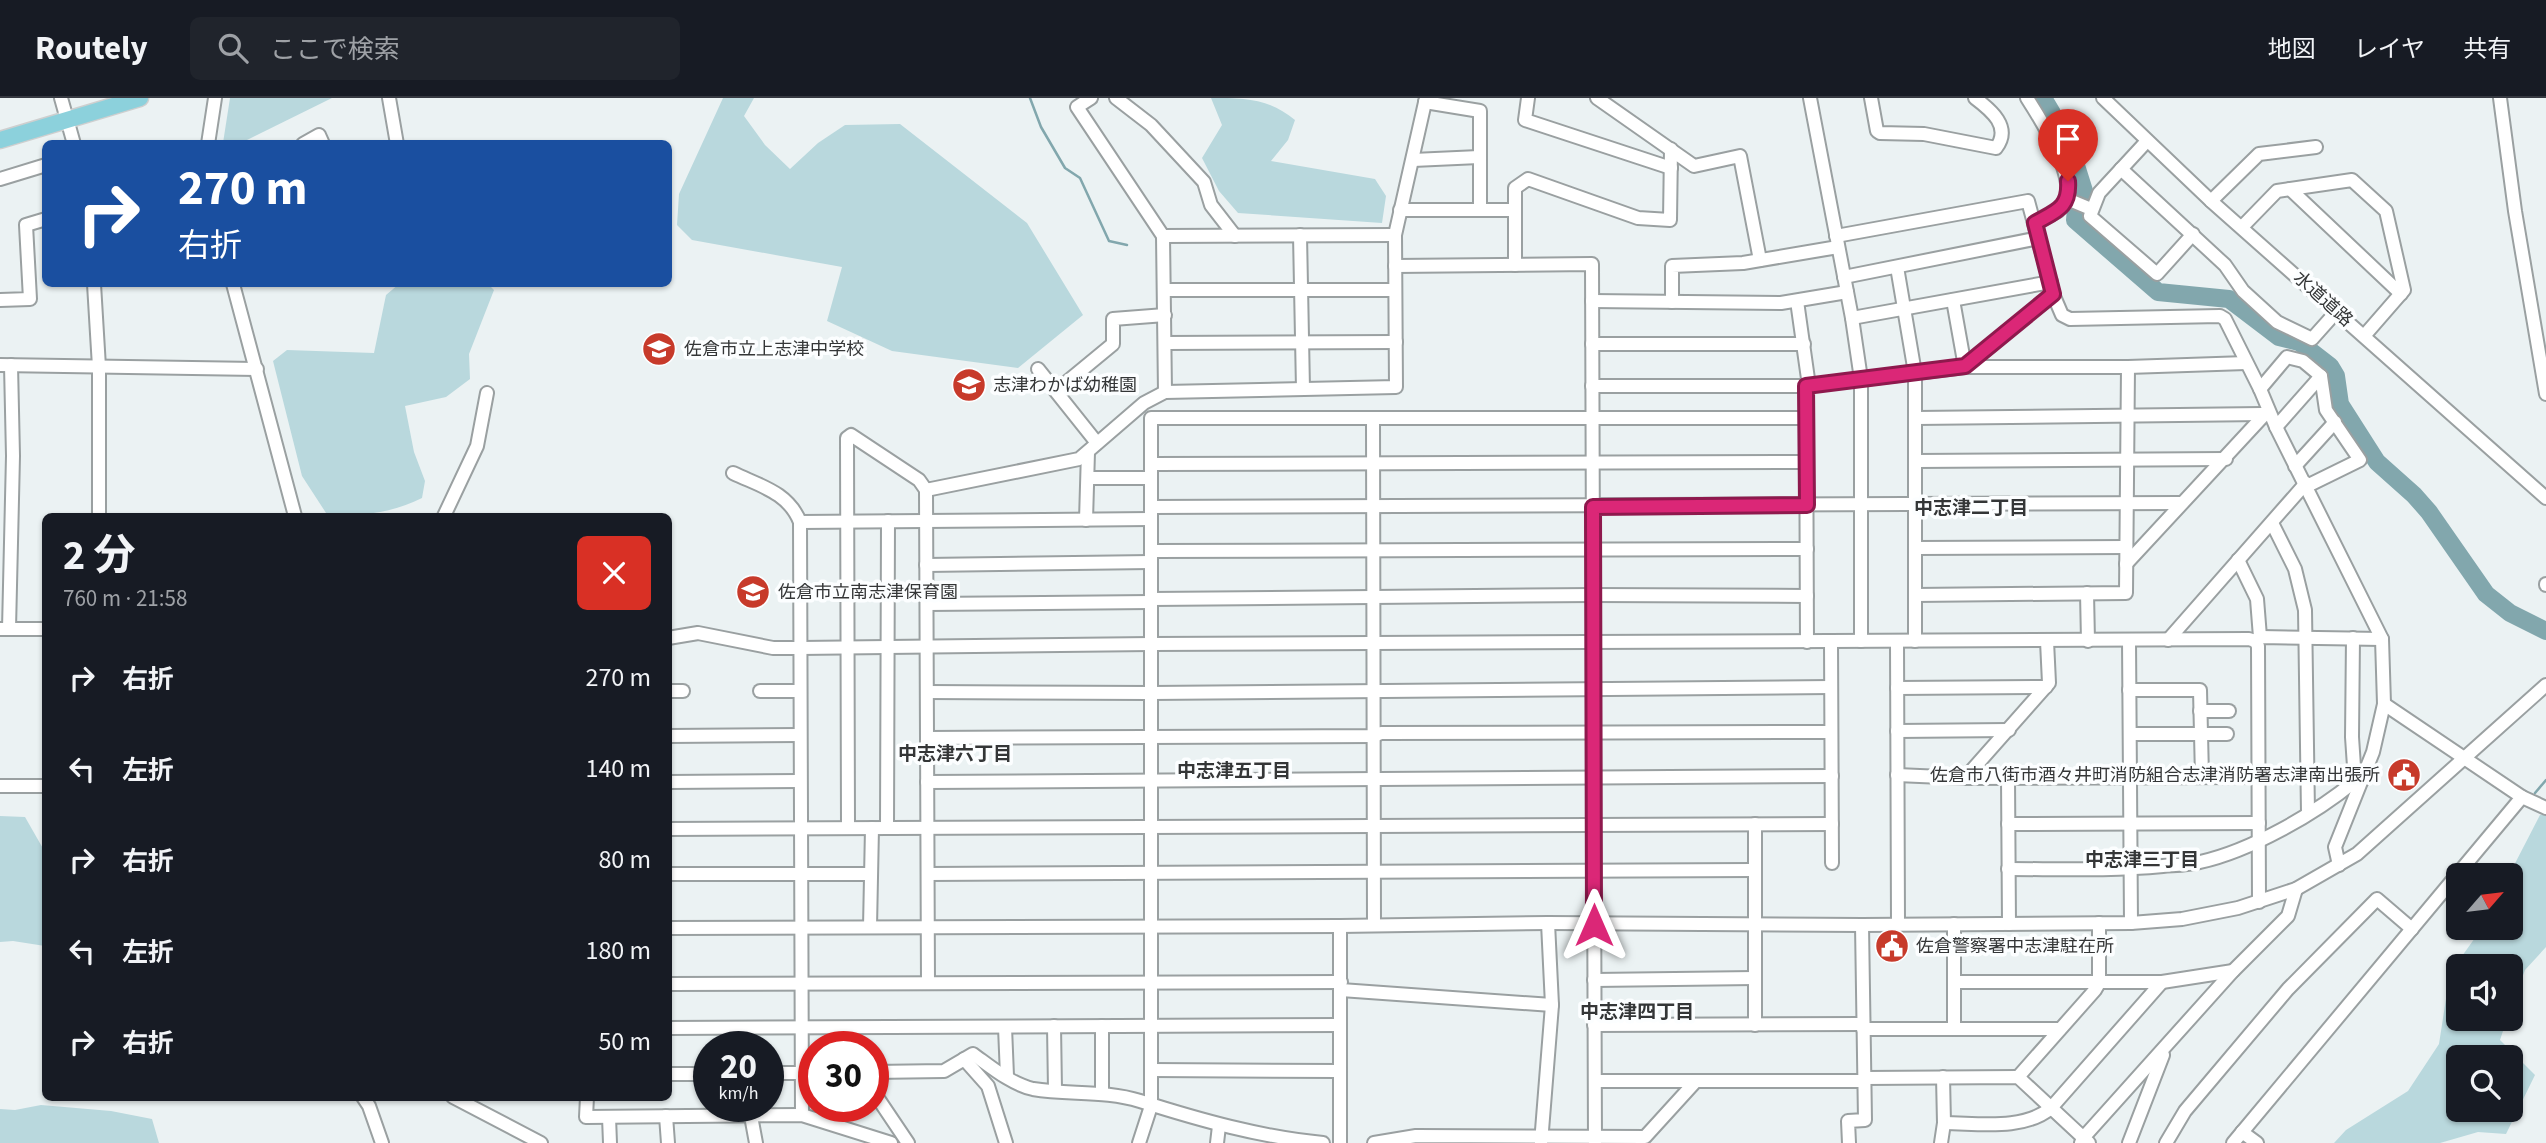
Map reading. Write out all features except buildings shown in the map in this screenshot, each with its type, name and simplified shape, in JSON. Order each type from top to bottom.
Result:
[{"type":"main road","points":[[0,140],[140,98]]},
{"type":"street","points":[[61,98],[73,140]]},
{"type":"street","points":[[209,140],[215,98]]},
{"type":"street","points":[[389,98],[396,140]]},
{"type":"street","points":[[1091,98],[1077,107],[1163,236],[1165,392]]},
{"type":"street","points":[[1116,98],[1151,125],[1204,182],[1211,205],[1235,236]]},
{"type":"street","points":[[1528,98],[1525,120],[1671,169]]},
{"type":"street","points":[[1597,98],[1694,166],[1740,156],[1760,260]]},
{"type":"street","points":[[1810,98],[1861,379],[1861,642]]},
{"type":"street","points":[[1871,98],[1877,131],[1880,134],[1924,134],[1996,148],[2002,140],[2004,130],[1993,113],[1975,98]]},
{"type":"street","points":[[2027,98],[2048,135],[2068,181],[2067,199],[2058,211],[2035,223]]},
{"type":"street","name":"水道道路","points":[[2103,98],[2211,201],[2546,498]]},
{"type":"street","points":[[2500,98],[2515,211],[2546,394]]},
{"type":"street","points":[[926,490],[1079,459],[1144,403],[1165,392],[1396,387],[1395,234],[1425,100],[1480,111],[1480,210]]},
{"type":"street","points":[[2147,141],[2099,193],[2090,216],[2157,274],[2193,234]]},
{"type":"street","points":[[2211,201],[2259,154],[2316,147]]},
{"type":"street","points":[[1515,265],[1515,188],[1528,179],[1638,218],[1670,220],[1671,149]]},
{"type":"street","points":[[1413,159],[1479,157]]},
{"type":"street","points":[[0,179],[42,166]]},
{"type":"street","points":[[2121,169],[2225,265],[2243,290],[2277,322],[2312,339],[2337,312]]},
{"type":"street","points":[[2242,227],[2277,191],[2352,180],[2386,211],[2404,290],[2364,336]]},
{"type":"street","points":[[2290,189],[2401,294]]},
{"type":"street","points":[[2067,199],[2091,209]]},
{"type":"street","points":[[1672,302],[1672,266],[1760,260],[2028,201],[2062,315],[2070,319],[2220,316],[2225,319],[2260,389],[2267,413],[2306,485],[2382,639],[2384,704],[2335,847],[2339,865]]},
{"type":"street","points":[[1400,210],[1515,210]]},
{"type":"street","points":[[0,300],[30,299],[26,225],[42,220]]},
{"type":"street","points":[[1163,236],[1395,234]]},
{"type":"street","points":[[1300,235],[1303,389]]},
{"type":"street","points":[[1844,277],[2039,239]]},
{"type":"street","points":[[1395,266],[1592,264],[1595,1140]]},
{"type":"street","points":[[1897,267],[1915,373],[1915,641]]},
{"type":"street","points":[[94,287],[99,366],[99,513]]},
{"type":"street","points":[[234,287],[294,513]]},
{"type":"street","points":[[1852,318],[1953,300],[2052,288]]},
{"type":"street","points":[[1965,366],[2052,288]]},
{"type":"street","points":[[1164,290],[1395,290]]},
{"type":"street","points":[[1592,301],[1781,303],[1847,292]]},
{"type":"street","points":[[1953,300],[1965,366]]},
{"type":"street","points":[[1797,301],[1808,386],[1807,642]]},
{"type":"street","points":[[1056,391],[1113,344],[1113,319],[1165,315]]},
{"type":"street","points":[[1165,343],[1396,342]]},
{"type":"street","points":[[1592,344],[1804,344]]},
{"type":"street","points":[[2168,640],[2306,485],[2360,460],[2326,410],[2321,376],[2303,361],[2287,357],[2260,389]]},
{"type":"street","points":[[1592,386],[1808,386],[1965,366],[2128,367],[2246,363]]},
{"type":"street","points":[[42,629],[5,629],[6,365],[257,369]]},
{"type":"street","points":[[1915,594],[2126,593],[2128,367]]},
{"type":"street","points":[[1038,369],[1056,391],[1092,447],[1086,520]]},
{"type":"street","points":[[2276,427],[2321,376]]},
{"type":"street","points":[[445,513],[477,446],[487,393]]},
{"type":"street","points":[[1916,418],[2267,413]]},
{"type":"street","points":[[2126,564],[2267,413]]},
{"type":"street","points":[[1139,1143],[1151,1106],[1151,418],[1806,418]]},
{"type":"street","points":[[1373,419],[1374,925]]},
{"type":"street","points":[[2295,466],[2335,422]]},
{"type":"street","points":[[848,828],[846,522],[847,438],[851,435],[919,480],[926,490],[928,983]]},
{"type":"street","points":[[1916,461],[2226,459]]},
{"type":"street","points":[[1151,464],[1807,462]]},
{"type":"street","points":[[733,473],[781,495],[800,522],[799,781],[802,1031]]},
{"type":"street","points":[[1088,478],[1151,478]]},
{"type":"street","points":[[800,522],[1086,520],[1151,513],[1374,507],[2181,503]]},
{"type":"street","points":[[887,828],[888,522]]},
{"type":"street","points":[[2272,523],[2295,569],[2305,610],[2308,813]]},
{"type":"street","points":[[1915,548],[2126,547]]},
{"type":"street","points":[[926,565],[1374,550],[1807,549]]},
{"type":"street","points":[[2238,560],[2257,599],[2259,902]]},
{"type":"street","points":[[2087,593],[2088,641]]},
{"type":"street","points":[[927,604],[1593,595],[1807,596]]},
{"type":"street","points":[[672,637],[698,633],[773,648],[2382,639]]},
{"type":"street","points":[[2353,638],[2352,737],[2359,780]]},
{"type":"street","points":[[2129,640],[2131,923]]},
{"type":"street","points":[[1965,778],[2049,683],[2047,641]]},
{"type":"street","points":[[1830,642],[1832,863]]},
{"type":"street","points":[[1897,642],[1898,925]]},
{"type":"street","points":[[672,928],[1548,923],[1898,925],[2131,923],[2203,916],[2259,902],[2296,889],[2366,847],[2546,685]]},
{"type":"street","points":[[927,692],[1151,693],[1831,687]]},
{"type":"street","points":[[1897,688],[2046,687]]},
{"type":"street","points":[[2129,690],[2200,690],[2202,777]]},
{"type":"street","points":[[672,691],[684,691]]},
{"type":"street","points":[[760,691],[799,691]]},
{"type":"street","points":[[2384,704],[2522,797],[2546,808]]},
{"type":"street","points":[[2200,711],[2229,711]]},
{"type":"street","points":[[1897,731],[2009,730]]},
{"type":"street","points":[[927,738],[1374,736],[1381,733],[1593,731],[1831,732]]},
{"type":"street","points":[[2130,734],[2227,734]]},
{"type":"street","points":[[672,736],[800,735]]},
{"type":"street","points":[[1897,775],[1965,778],[2258,777]]},
{"type":"street","points":[[927,782],[1832,776]]},
{"type":"street","points":[[2008,778],[2009,924]]},
{"type":"street","points":[[2008,869],[2131,869],[2196,863],[2217,858],[2259,841],[2359,780]]},
{"type":"street","points":[[672,782],[799,781]]},
{"type":"street","points":[[0,786],[42,786]]},
{"type":"street","points":[[2233,1143],[2522,797]]},
{"type":"street","points":[[2008,824],[2259,823]]},
{"type":"street","points":[[1755,824],[1755,1025]]},
{"type":"street","points":[[672,829],[1832,824]]},
{"type":"street","points":[[870,927],[872,828]]},
{"type":"street","points":[[928,874],[1754,870]]},
{"type":"street","points":[[672,874],[871,874]]},
{"type":"street","points":[[1595,1081],[2018,1077],[2085,1141],[2233,971],[2288,916],[2296,889]]},
{"type":"street","points":[[2166,1143],[2185,1111],[2288,989],[2378,900],[2412,929]]},
{"type":"street","points":[[1541,1140],[1552,1005],[1548,923]]},
{"type":"street","points":[[2018,1077],[2095,990],[2099,982],[2099,923]]},
{"type":"street","points":[[1954,924],[1954,1029]]},
{"type":"street","points":[[1849,1143],[1848,1121],[1864,1120],[1862,925]]},
{"type":"street","points":[[1340,926],[1340,1143]]},
{"type":"street","points":[[1954,982],[2162,982],[2233,971]]},
{"type":"street","points":[[1594,980],[1755,978]]},
{"type":"street","points":[[672,984],[1151,982],[1341,986],[1552,1005]]},
{"type":"street","points":[[1944,1123],[2011,1123],[2040,1116],[2051,1108],[2162,982]]},
{"type":"street","points":[[672,1028],[1340,1025]]},
{"type":"street","points":[[1594,1025],[2060,1029]]},
{"type":"street","points":[[1054,1026],[1055,1090]]},
{"type":"street","points":[[1102,1026],[1102,1094]]},
{"type":"street","points":[[1005,1027],[1007,1076]]},
{"type":"street","points":[[2129,1143],[2166,1047]]},
{"type":"street","points":[[889,1072],[944,1071],[973,1054],[1007,1076],[1034,1089],[1102,1094],[1139,1100],[1262,1139],[1315,1143]]},
{"type":"street","points":[[964,1059],[988,1087],[1006,1143]]},
{"type":"street","points":[[1151,1070],[1340,1070]]},
{"type":"street","points":[[672,1074],[693,1074]]},
{"type":"street","points":[[1941,1143],[1944,1123],[1943,1077]]},
{"type":"street","points":[[1374,1143],[1416,1140],[1645,1138],[1696,1081]]},
{"type":"street","points":[[366,1101],[382,1143]]},
{"type":"street","points":[[461,1101],[541,1143]]},
{"type":"street","points":[[587,1101],[586,1117],[693,1116]]},
{"type":"street","points":[[889,1115],[908,1143]]},
{"type":"street","points":[[666,1116],[668,1143]]},
{"type":"street","points":[[609,1117],[610,1143]]},
{"type":"street","points":[[752,1122],[756,1143]]},
{"type":"street","points":[[824,1122],[891,1143]]},
{"type":"street","points":[[1217,1143],[1219,1126]]},
{"type":"street","points":[[2242,1132],[2257,1143]]},
{"type":"shaded area","points":[[230,98],[332,98],[247,140],[223,140]]},
{"type":"shaded area","points":[[723,98],[754,98],[744,116],[765,145],[790,169],[818,143],[845,125],[900,124],[1027,223],[1083,315],[1018,368],[892,351],[827,321],[842,267],[692,240],[677,225],[679,194]]},
{"type":"shaded area","points":[[1211,98],[1266,103],[1295,120],[1288,140],[1271,161],[1375,179],[1386,196],[1382,223],[1238,213],[1219,191],[1202,158],[1222,125]]},
{"type":"shaded area","points":[[395,287],[491,287],[494,290],[469,354],[470,379],[446,397],[405,406],[414,452],[425,481],[422,498],[376,513],[326,513],[302,476],[273,361],[287,350],[374,353],[386,295]]},
{"type":"shaded area","points":[[2546,814],[2546,947],[2523,975],[2523,954],[2464,954],[2473,940],[2524,940],[2524,863],[2515,863],[2540,815]]},
{"type":"shaded area","points":[[0,816],[25,817],[42,847],[42,946],[0,942]]},
{"type":"shaded area","points":[[2446,999],[2446,1031],[2503,1031],[2500,1040],[2505,1045],[2446,1045],[2446,1122],[2512,1122],[2506,1134],[2478,1132],[2440,1143],[2334,1143],[2346,1130],[2408,1091],[2439,1044]]},
{"type":"shaded area","points":[[2523,1063],[2535,1075],[2523,1099]]},
{"type":"shaded area","points":[[41,1105],[111,1111],[152,1119],[159,1143],[0,1143],[0,1109],[15,1110]]},
{"type":"waterway","points":[[1030,98],[1041,127],[1065,168],[1080,178],[1109,241],[1127,245]]},
{"type":"waterway","points":[[2043,98],[2068,140],[2084,191],[2076,209],[2075,220],[2158,292],[2229,299],[2279,337],[2299,342],[2330,366],[2336,376],[2340,404],[2377,462],[2429,512],[2486,594],[2510,613],[2546,631]]},
{"type":"waterway","points":[[2535,793],[2546,780]]},
{"type":"place","name":"佐倉市立上志津中学校","points":[[659,349]]},
{"type":"place","name":"志津わかば幼稚園","points":[[969,385]]},
{"type":"place","name":"佐倉市立南志津保育園","points":[[753,592]]},
{"type":"place","name":"佐倉市八街市酒々井町消防組合志津消防署志津南出張所","points":[[2404,775]]},
{"type":"place","name":"佐倉警察署中志津駐在所","points":[[1892,946]]},
{"type":"district","name":"中志津二丁目","points":[[1971,508]]},
{"type":"district","name":"中志津六丁目","points":[[955,754]]},
{"type":"district","name":"中志津五丁目","points":[[1234,771]]},
{"type":"district","name":"中志津三丁目","points":[[2142,860]]},
{"type":"district","name":"中志津四丁目","points":[[1637,1012]]},
{"type":"route","points":[[1594,925],[1593,507],[1807,505],[1806,386],[1965,366],[2053,294],[2035,223],[2062,208],[2067,199],[2068,181]]}]
